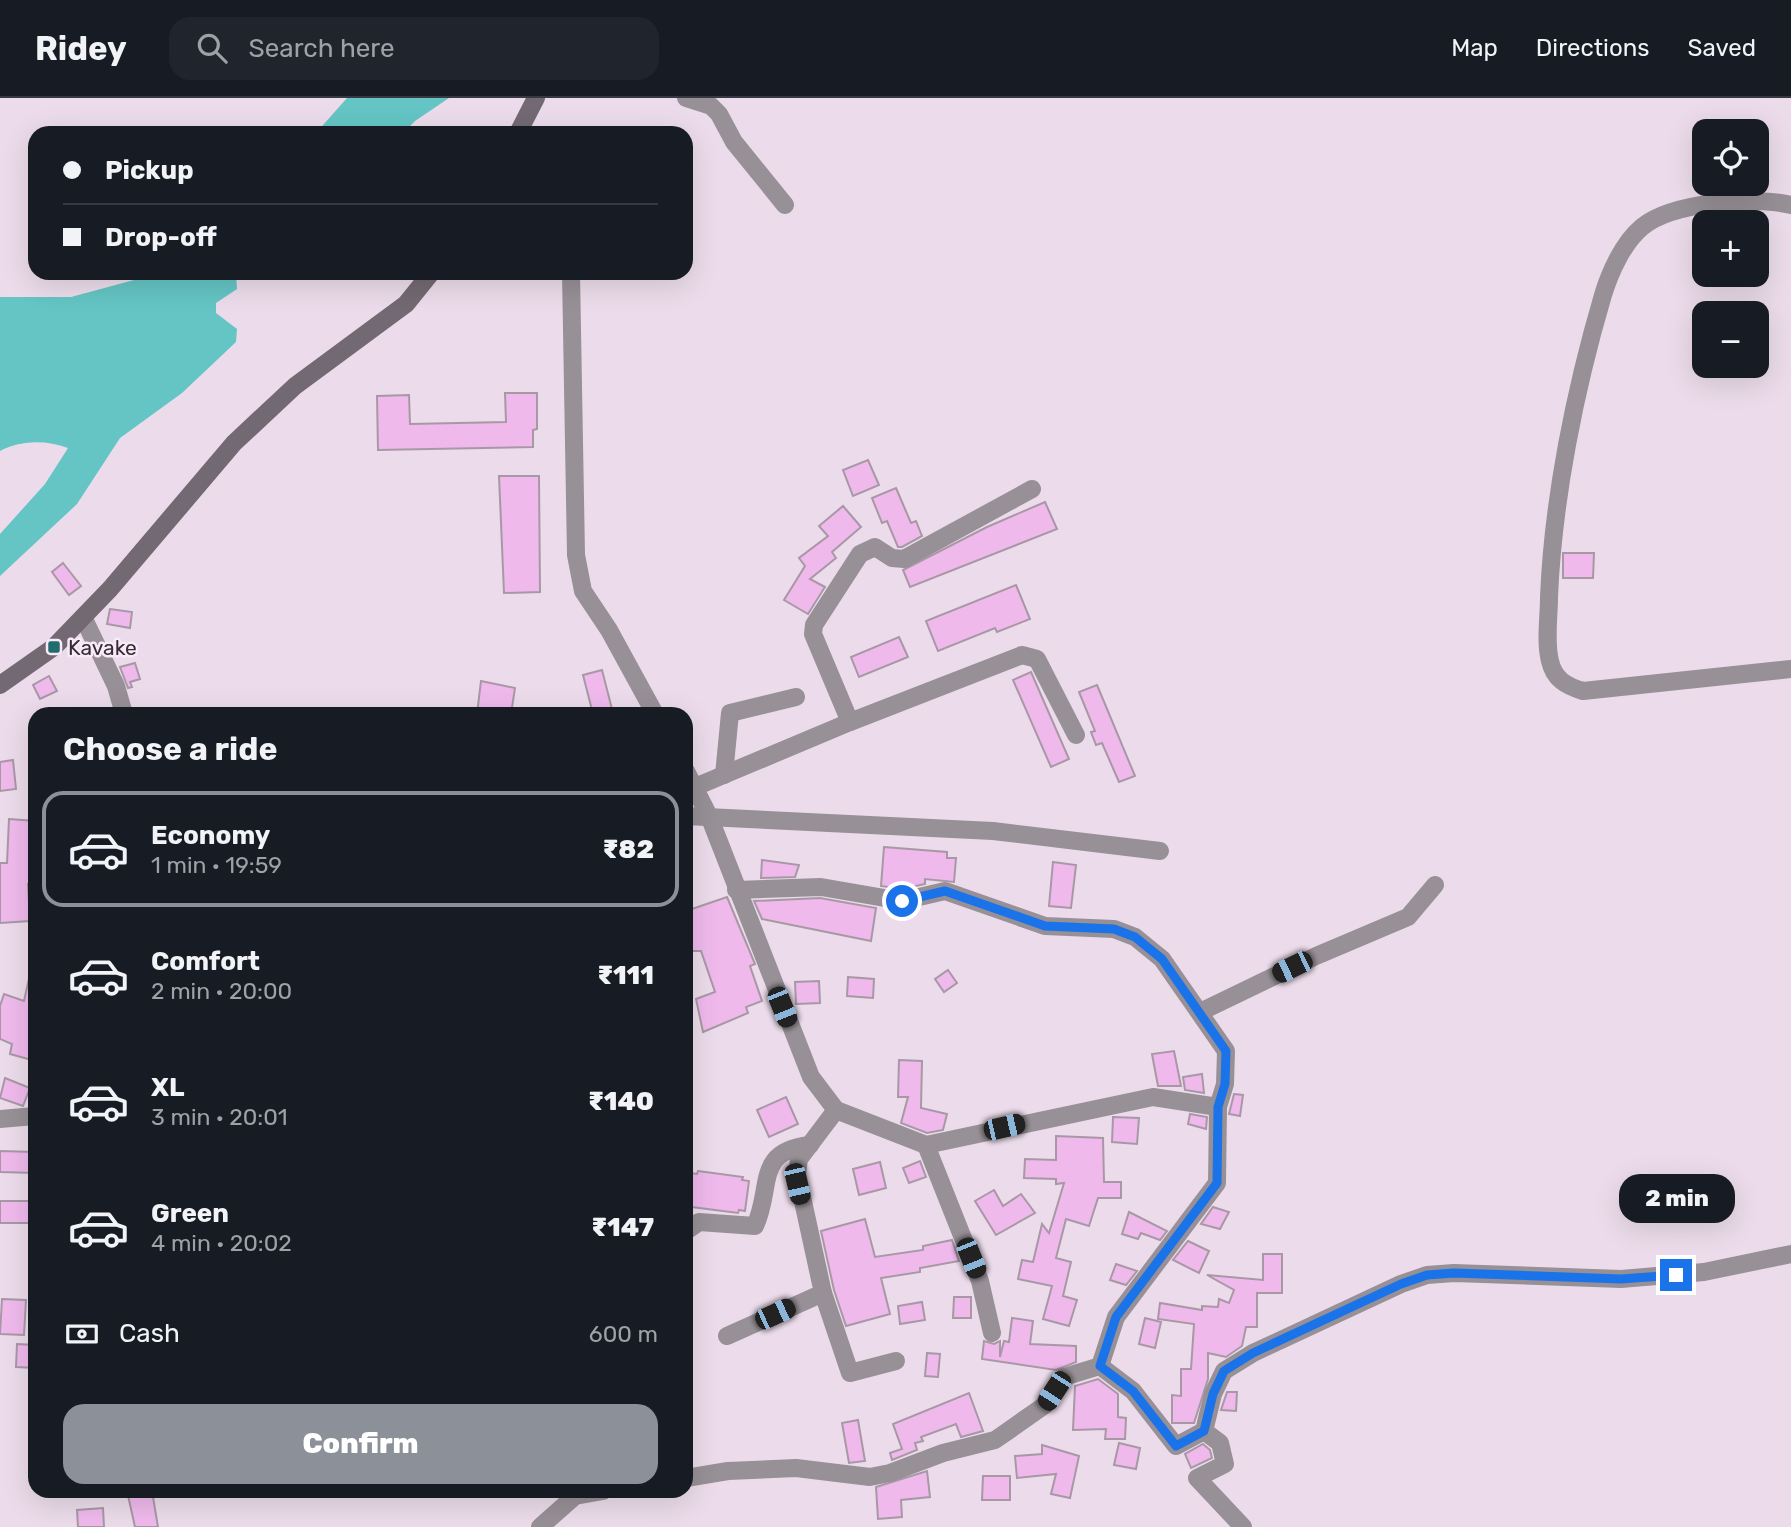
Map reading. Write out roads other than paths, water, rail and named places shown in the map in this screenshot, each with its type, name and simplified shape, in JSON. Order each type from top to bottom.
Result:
[{"type":"main road","points":[[522,126],[536,98]]},
{"type":"main road","points":[[0,685],[54,646],[83,617],[234,443],[295,386],[407,304],[425,280]]},
{"type":"street","points":[[686,98],[711,106],[719,114],[734,142],[785,205]]},
{"type":"street","points":[[1791,205],[1755,201],[1670,213],[1643,227],[1622,252],[1603,294],[1562,474],[1552,533],[1548,645],[1553,672],[1565,685],[1583,691],[1791,668]]},
{"type":"street","points":[[571,280],[576,555],[583,591],[609,630],[651,707]]},
{"type":"street","points":[[850,722],[813,634],[814,625],[860,554],[875,547],[892,558],[904,559],[1032,489]]},
{"type":"street","points":[[83,617],[116,686],[122,707]]},
{"type":"street","points":[[693,779],[724,775],[850,722],[1028,655],[1037,659],[1076,735]]},
{"type":"street","points":[[724,775],[730,713],[796,697]]},
{"type":"street","points":[[693,785],[709,816],[811,1077],[836,1110],[926,1145],[1153,1097],[1218,1107]]},
{"type":"street","points":[[693,816],[993,831],[1160,851]]},
{"type":"street","points":[[1200,1012],[1316,956],[1408,917],[1435,885]]},
{"type":"street","points":[[736,890],[821,887],[902,901],[945,891],[1045,926],[1114,929],[1150,946],[1226,1051],[1225,1084],[1218,1107],[1217,1183],[1116,1317],[1100,1366]]},
{"type":"street","points":[[836,1110],[799,1159],[797,1184],[823,1293],[849,1372],[896,1361]]},
{"type":"street","points":[[0,1119],[28,1117]]},
{"type":"street","points":[[693,1224],[755,1226],[775,1159],[788,1147],[810,1145]]},
{"type":"street","points":[[926,1145],[980,1280],[992,1333]]},
{"type":"street","points":[[1100,1366],[1133,1391],[1176,1446],[1204,1431],[1213,1394],[1224,1371],[1266,1347],[1401,1284],[1427,1275],[1454,1273],[1621,1279],[1704,1272],[1791,1254]]},
{"type":"street","points":[[727,1336],[823,1293]]},
{"type":"street","points":[[693,1477],[728,1471],[796,1468],[870,1477],[891,1473],[943,1453],[995,1440],[1045,1405],[1063,1377],[1100,1366]]},
{"type":"street","points":[[1204,1431],[1220,1443],[1225,1464],[1197,1479],[1243,1527]]},
{"type":"street","points":[[540,1527],[570,1498]]},
{"type":"place","name":"Kavake","points":[[54,647]]}]
